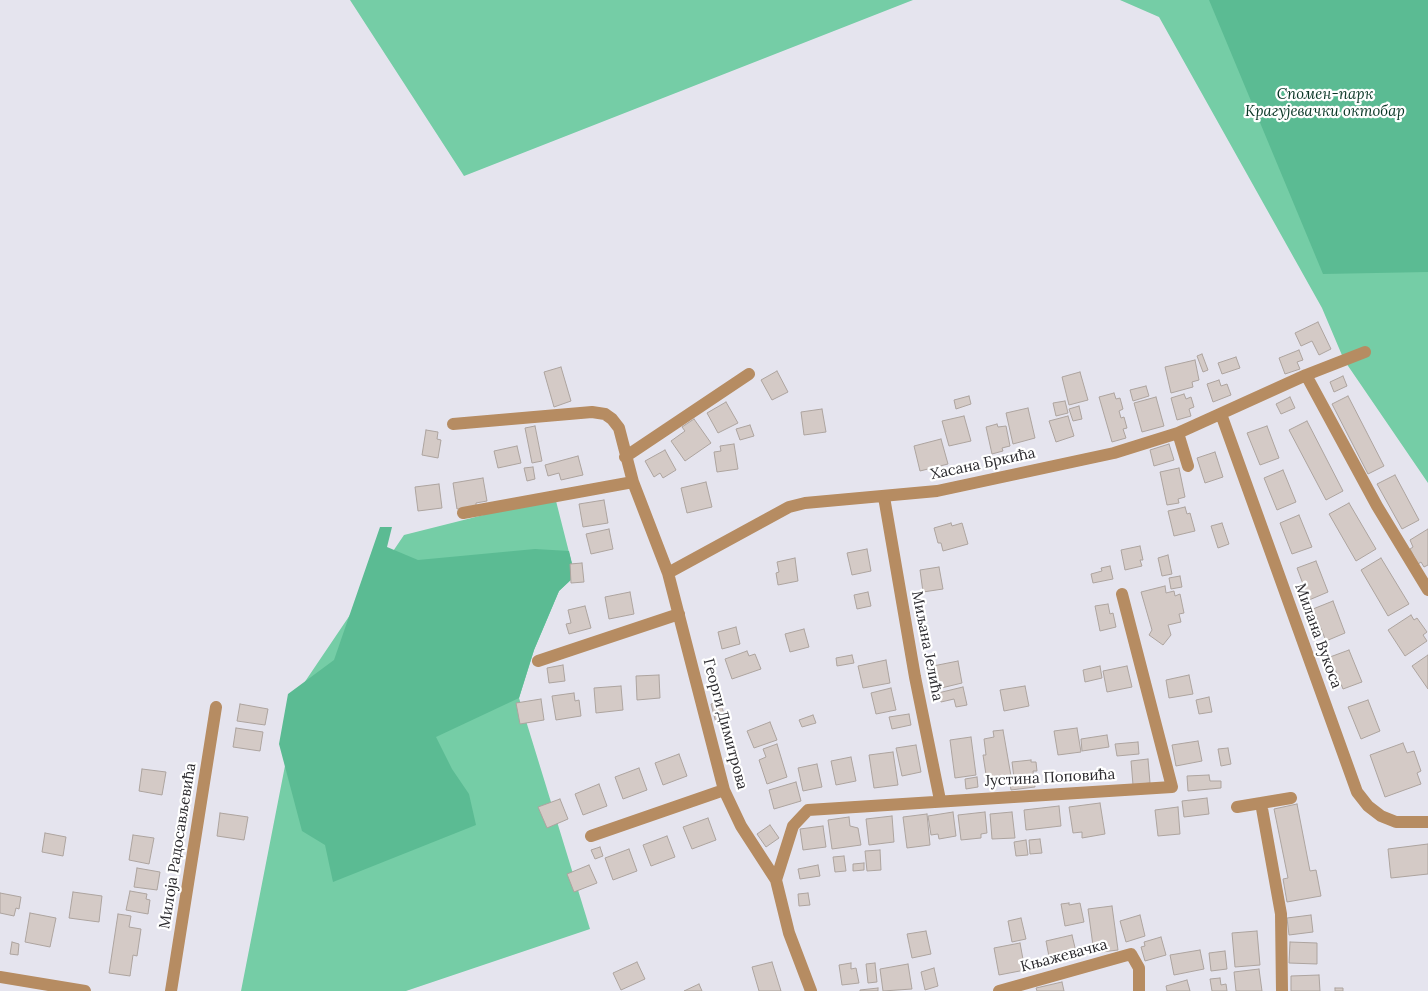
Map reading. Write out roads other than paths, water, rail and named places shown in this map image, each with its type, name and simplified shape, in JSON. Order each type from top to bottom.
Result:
[{"type":"street","name":"Хасана Бркића","points":[[668,573],[789,506],[813,502],[937,491],[1087,459],[1178,432],[1306,375],[1365,352]]},
{"type":"street","points":[[625,457],[750,374]]},
{"type":"street","points":[[1306,375],[1377,506],[1428,590]]},
{"type":"street","name":"Георги Димитрова","points":[[452,424],[592,412],[605,414],[612,419],[618,428],[633,482],[668,573],[724,790],[741,826],[776,880],[789,933],[811,991]]},
{"type":"street","name":"Милана Вукоса","points":[[1221,414],[1358,792],[1368,806],[1381,816],[1396,822],[1428,822]]},
{"type":"street","points":[[1178,432],[1188,466]]},
{"type":"street","points":[[464,513],[633,482]]},
{"type":"street","name":"Миљана Јелића","points":[[884,497],[914,677],[940,800]]},
{"type":"street","name":"Јустина Поповића","points":[[776,880],[793,826],[808,810],[940,800],[1172,787],[1122,594]]},
{"type":"street","points":[[538,662],[679,614]]},
{"type":"street","name":"Милоја Радосављевића","points":[[172,991],[216,707]]},
{"type":"street","points":[[591,836],[724,790]]},
{"type":"street","points":[[1237,807],[1291,798]]},
{"type":"street","points":[[1261,803],[1281,914],[1282,991]]},
{"type":"street","name":"Књажевачка","points":[[999,991],[1131,954],[1139,968],[1138,991]]},
{"type":"street","points":[[0,977],[85,991]]},
{"type":"park label","name":"Спомен-парк Крагујевачки октобар","points":[[1325,104]]}]
